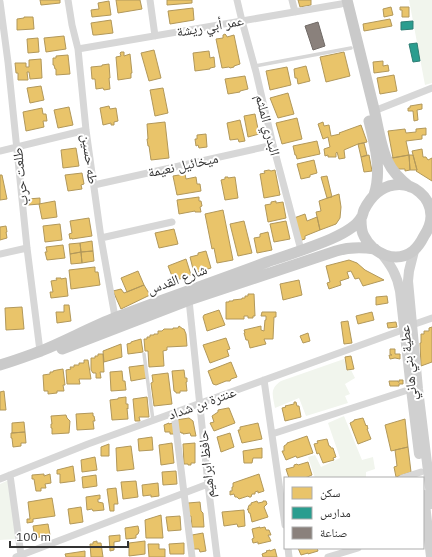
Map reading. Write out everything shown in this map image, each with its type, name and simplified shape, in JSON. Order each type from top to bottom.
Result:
[{"type":"main road","points":[[343,1],[351,48],[378,164],[378,180],[374,195]]},
{"type":"main road","points":[[343,1],[387,160],[397,176],[403,182],[415,189],[425,198],[430,207],[431,225],[419,246],[414,251],[401,257],[387,256],[368,243],[361,227],[361,218],[366,206],[374,195],[380,190],[391,186],[403,185],[415,189],[432,192]]},
{"type":"main road","name":"شارع القدس","points":[[0,365],[40,351],[115,317],[336,236],[361,218]]},
{"type":"main road","points":[[0,373],[190,300],[336,251],[351,247],[359,247],[378,251]]},
{"type":"main road","name":"عطية بني هاني","points":[[378,251],[388,261],[398,280],[408,327],[411,389],[422,475]]},
{"type":"main road","points":[[414,251],[408,271],[408,327],[418,389],[432,504]]},
{"type":"main road","points":[[424,499],[426,528],[431,557]]},
{"type":"street","name":"طه حسين","points":[[68,0],[78,49],[86,130],[101,238],[115,317]]},
{"type":"street","points":[[150,0],[155,36]]},
{"type":"street","name":"البدري الملثم","points":[[237,0],[272,145],[301,250]]},
{"type":"street","points":[[292,0],[295,12]]},
{"type":"street","name":"عمر أبي ريشة","points":[[78,49],[295,12],[343,1]]},
{"type":"street","name":"طلعت حرب","points":[[0,2],[40,351]]},
{"type":"street","points":[[0,63],[8,62]]},
{"type":"street","points":[[374,112],[432,88]]},
{"type":"street","points":[[0,151],[86,130]]},
{"type":"street","name":"ميخائيل نعيمة","points":[[94,185],[272,145]]},
{"type":"street","points":[[101,238],[172,222]]},
{"type":"street","points":[[0,254],[27,248]]},
{"type":"street","name":"حافظ ابراهيم","points":[[190,300],[208,484],[217,557]]},
{"type":"street","name":"عنترة بن شداد","points":[[0,478],[88,444],[432,318]]},
{"type":"street","points":[[264,380],[284,518]]},
{"type":"street","points":[[272,434],[411,389]]},
{"type":"street","points":[[174,413],[192,557]]},
{"type":"street","points":[[10,475],[18,556],[208,484]]},
{"type":"street","points":[[409,477],[422,475]]},
{"type":"street","points":[[328,557],[355,549]]},
{"type":"lane","points":[[254,66],[351,48]]},
{"type":"lane","points":[[144,354],[153,420]]},
{"type":"shaded area","points":[[409,0],[432,0],[432,83],[425,85]]},
{"type":"shaded area","points":[[344,359],[348,371],[351,370],[355,378],[345,384],[350,394],[345,396],[348,403],[306,416],[299,398],[275,408],[273,390],[281,381]]},
{"type":"shaded area","points":[[344,416],[362,460],[373,457],[375,469],[366,472],[366,477],[315,477],[308,457],[315,455],[321,467],[340,458],[328,423]]},
{"type":"shaded area","points":[[9,480],[16,539],[0,540],[0,484]]},
{"type":"building: سكن","points":[[40,0],[60,0],[60,3],[41,5]]},
{"type":"building: سكن","points":[[116,0],[140,0],[142,9],[118,13]]},
{"type":"building: سكن","points":[[167,0],[192,0],[192,3],[167,5]]},
{"type":"building: سكن","points":[[298,0],[311,0],[311,5],[300,7]]},
{"type":"building: سكن","points":[[109,1],[111,15],[92,17],[91,10],[99,9],[98,3]]},
{"type":"building: سكن","points":[[391,7],[393,15],[384,17],[383,9]]},
{"type":"building: سكن","points":[[400,7],[409,7],[409,17],[402,17],[402,10],[400,10]]},
{"type":"building: سكن","points":[[193,8],[194,20],[170,24],[168,11]]},
{"type":"building: سكن","points":[[33,17],[34,29],[17,30],[17,19]]},
{"type":"building: سكن","points":[[390,19],[392,26],[364,31],[363,24]]},
{"type":"building: سكن","points":[[111,20],[113,33],[93,35],[91,23]]},
{"type":"building: سكن","points":[[225,34],[227,37],[234,35],[240,64],[230,68],[222,68],[216,39],[223,38],[223,35]]},
{"type":"building: سكن","points":[[64,36],[66,49],[46,52],[44,38]]},
{"type":"building: سكن","points":[[38,38],[39,52],[28,53],[27,39]]},
{"type":"building: سكن","points":[[154,50],[161,78],[149,81],[141,53]]},
{"type":"building: سكن","points":[[209,51],[210,58],[214,57],[215,67],[195,71],[193,53]]},
{"type":"building: سكن","points":[[121,52],[124,52],[124,56],[130,54],[132,73],[131,78],[118,80],[116,57],[121,56]]},
{"type":"building: سكن","points":[[344,52],[350,76],[326,82],[320,57]]},
{"type":"building: سكن","points":[[68,55],[70,74],[56,75],[56,69],[53,65],[53,58],[56,58],[56,56]]},
{"type":"building: سكن","points":[[41,59],[42,78],[30,79],[29,72],[27,72],[28,80],[18,80],[18,73],[16,73],[15,63],[26,63],[26,67],[29,67],[29,60]]},
{"type":"building: سكن","points":[[383,61],[383,66],[388,65],[389,71],[374,73],[373,62]]},
{"type":"building: سكن","points":[[109,64],[110,89],[96,89],[95,79],[92,79],[91,67]]},
{"type":"building: سكن","points":[[306,66],[310,81],[298,84],[297,78],[295,78],[294,69]]},
{"type":"building: سكن","points":[[287,67],[291,85],[270,90],[266,71]]},
{"type":"building: سكن","points":[[394,75],[397,91],[380,94],[377,78]]},
{"type":"building: سكن","points":[[245,76],[248,89],[228,94],[225,79]]},
{"type":"building: سكن","points":[[41,86],[44,100],[30,103],[27,88]]},
{"type":"building: سكن","points":[[163,88],[168,113],[155,116],[150,90]]},
{"type":"building: سكن","points":[[288,93],[294,114],[278,118],[270,98]]},
{"type":"building: سكن","points":[[422,104],[422,109],[417,110],[418,120],[414,121],[413,111],[408,111],[408,108],[410,108],[410,106]]},
{"type":"building: سكن","points":[[109,106],[110,109],[116,108],[118,121],[114,122],[114,125],[111,125],[111,123],[103,125],[100,108]]},
{"type":"building: سكن","points":[[69,107],[73,125],[58,128],[54,110]]},
{"type":"building: سكن","points":[[42,108],[43,114],[46,114],[47,121],[43,121],[44,127],[26,131],[23,112]]},
{"type":"building: سكن","points":[[255,114],[259,134],[248,137],[244,116]]},
{"type":"building: سكن","points":[[297,118],[302,139],[282,144],[276,123]]},
{"type":"building: سكن","points":[[240,120],[245,141],[239,142],[238,139],[230,140],[227,123]]},
{"type":"building: سكن","points":[[165,122],[169,158],[151,160],[147,139],[147,124]]},
{"type":"building: سكن","points":[[323,122],[324,126],[329,125],[331,136],[340,134],[339,133],[361,125],[367,142],[344,150],[345,158],[339,159],[337,152],[336,157],[328,157],[328,155],[325,156],[324,149],[330,147],[328,137],[323,139],[318,124]]},
{"type":"building: سكن","points":[[426,128],[426,135],[422,135],[422,139],[406,141],[409,155],[393,158],[388,131],[405,129],[406,133],[416,132],[416,129]]},
{"type":"building: سكن","points":[[206,134],[207,147],[199,148],[198,145],[196,146],[195,139],[197,139],[197,135]]},
{"type":"building: سكن","points":[[317,141],[320,154],[297,159],[293,146]]},
{"type":"building: سكن","points":[[364,143],[367,155],[361,157],[358,144]]},
{"type":"building: سكن","points":[[76,148],[79,166],[63,168],[61,150]]},
{"type":"building: سكن","points":[[422,149],[423,157],[426,157],[428,160],[432,158],[432,181],[416,171],[412,151]]},
{"type":"building: سكن","points":[[369,155],[372,171],[364,172],[361,157]]},
{"type":"building: سكن","points":[[409,155],[410,170],[405,171],[405,169],[398,169],[392,162],[391,158]]},
{"type":"building: سكن","points":[[409,155],[413,155],[417,170],[410,170]]},
{"type":"building: سكن","points":[[314,160],[317,173],[310,175],[310,177],[301,179],[297,164]]},
{"type":"building: سكن","points":[[269,170],[275,170],[280,195],[264,198],[260,174]]},
{"type":"building: سكن","points":[[82,173],[84,184],[81,185],[82,189],[68,191],[65,175]]},
{"type":"building: سكن","points":[[185,174],[186,179],[196,177],[197,184],[200,184],[201,191],[177,195],[173,176]]},
{"type":"building: سكن","points":[[0,175],[2,175],[7,199],[0,200]]},
{"type":"building: سكن","points":[[327,176],[332,197],[327,198],[321,177]]},
{"type":"building: سكن","points":[[225,177],[235,177],[238,198],[225,200],[221,180],[225,179]]},
{"type":"building: سكن","points":[[339,194],[341,207],[340,218],[336,224],[320,230],[316,212],[321,211],[319,201]]},
{"type":"building: سكن","points":[[199,197],[199,201],[201,201],[202,206],[200,207],[201,212],[195,211],[179,214],[177,200]]},
{"type":"building: سكن","points":[[40,198],[40,204],[28,205],[28,199]]},
{"type":"building: سكن","points":[[55,201],[57,217],[42,219],[39,204]]},
{"type":"building: سكن","points":[[276,201],[276,203],[283,202],[286,218],[268,222],[265,205]]},
{"type":"building: سكن","points":[[223,210],[233,260],[217,263],[214,248],[212,249],[205,214]]},
{"type":"building: سكن","points":[[305,214],[307,221],[317,217],[320,230],[305,236],[305,239],[299,241],[294,218]]},
{"type":"building: سكن","points":[[89,218],[92,236],[70,239],[69,234],[72,233],[70,221]]},
{"type":"building: سكن","points":[[244,221],[252,253],[238,256],[230,224]]},
{"type":"building: سكن","points":[[286,221],[290,239],[274,242],[270,224]]},
{"type":"building: سكن","points":[[60,224],[62,240],[45,242],[43,226]]},
{"type":"building: سكن","points":[[6,226],[7,238],[0,240],[0,227]]},
{"type":"building: سكن","points":[[174,229],[178,244],[159,248],[155,233]]},
{"type":"building: سكن","points":[[268,232],[272,250],[257,253],[254,238],[260,237],[260,234]]},
{"type":"building: سكن","points":[[92,241],[93,251],[81,252],[80,243]]},
{"type":"building: سكن","points":[[80,243],[81,252],[70,254],[69,244]]},
{"type":"building: سكن","points":[[63,245],[65,258],[47,260],[45,252],[47,252],[46,247]]},
{"type":"building: سكن","points":[[93,251],[94,261],[82,263],[81,252]]},
{"type":"building: سكن","points":[[206,251],[211,268],[194,273],[190,257]]},
{"type":"building: سكن","points":[[81,252],[82,263],[71,264],[70,254]]},
{"type":"building: سكن","points":[[186,259],[191,275],[174,281],[168,266]]},
{"type":"building: سكن","points":[[349,260],[357,263],[365,270],[384,280],[363,286],[359,278],[355,279],[351,271],[347,272],[349,278],[340,281],[341,285],[329,289],[327,283],[330,282],[326,266]]},
{"type":"building: سكن","points":[[95,267],[95,272],[98,272],[100,285],[71,289],[69,270]]},
{"type":"building: سكن","points":[[138,271],[144,285],[127,292],[121,278]]},
{"type":"building: سكن","points":[[56,278],[66,278],[68,296],[51,298],[50,292],[53,292],[51,281],[57,280]]},
{"type":"building: سكن","points":[[299,280],[302,295],[283,300],[280,284]]},
{"type":"building: سكن","points":[[144,285],[150,295],[121,309],[113,291],[121,289],[124,293]]},
{"type":"building: سكن","points":[[248,294],[254,294],[255,316],[253,316],[253,318],[248,318],[248,316],[244,316],[244,319],[226,319],[226,302],[245,298]]},
{"type":"building: سكن","points":[[387,296],[388,303],[376,305],[376,297]]},
{"type":"building: سكن","points":[[64,305],[69,305],[71,321],[57,323],[56,312],[64,312]]},
{"type":"building: سكن","points":[[22,307],[24,329],[6,330],[5,308]]},
{"type":"building: سكن","points":[[219,310],[225,325],[207,331],[203,317],[204,315]]},
{"type":"building: سكن","points":[[262,312],[276,312],[276,317],[274,317],[273,339],[264,339],[266,344],[250,348],[248,340],[246,340],[244,330],[261,326],[261,330],[264,331],[266,316],[261,316]]},
{"type":"building: سكن","points":[[372,312],[374,320],[358,324],[356,316]]},
{"type":"building: سكن","points":[[348,321],[352,343],[344,344],[341,322]]},
{"type":"building: سكن","points":[[396,322],[397,327],[388,328],[387,323]]},
{"type":"building: سكن","points":[[179,326],[184,329],[186,334],[187,346],[167,347],[167,350],[163,351],[164,366],[149,367],[148,351],[145,351],[144,339],[150,337],[150,335],[158,334],[158,331],[178,328]]},
{"type":"building: سكن","points":[[432,327],[432,362],[421,366],[421,334],[424,334],[424,331],[429,331],[429,328]]},
{"type":"building: سكن","points":[[308,333],[310,341],[303,343],[300,336]]},
{"type":"building: سكن","points":[[226,338],[230,349],[227,350],[229,356],[210,363],[203,345]]},
{"type":"building: سكن","points":[[141,339],[143,352],[128,354],[127,344]]},
{"type":"building: سكن","points":[[121,344],[122,357],[104,362],[103,351]]},
{"type":"building: سكن","points":[[390,349],[395,349],[395,354],[400,354],[400,359],[390,359],[389,355],[392,355],[390,354]]},
{"type":"building: سكن","points":[[98,354],[103,354],[104,372],[100,372],[101,378],[96,378],[96,373],[93,373],[91,370],[91,358],[95,358]]},
{"type":"building: سكن","points":[[351,356],[354,369],[347,370],[345,357]]},
{"type":"building: سكن","points":[[84,360],[88,360],[91,379],[79,379],[80,384],[67,384],[66,370],[71,369],[70,367],[74,367],[74,365],[79,365],[79,363],[84,363]]},
{"type":"building: سكن","points":[[231,362],[237,377],[231,379],[230,381],[216,385],[213,384],[208,371]]},
{"type":"building: سكن","points":[[145,365],[147,378],[131,381],[129,367]]},
{"type":"building: سكن","points":[[63,369],[65,385],[63,385],[64,391],[57,391],[57,393],[48,394],[48,391],[44,391],[43,375]]},
{"type":"building: سكن","points":[[184,370],[185,378],[187,378],[187,391],[180,391],[180,393],[176,393],[174,391],[172,371]]},
{"type":"building: سكن","points":[[122,371],[126,390],[111,391],[110,372]]},
{"type":"building: سكن","points":[[168,373],[172,404],[154,406],[151,383],[153,382],[152,375]]},
{"type":"building: سكن","points":[[399,380],[403,380],[403,384],[399,384],[399,386],[390,386],[389,381],[399,382]]},
{"type":"building: سكن","points":[[4,391],[6,410],[0,410],[0,392]]},
{"type":"building: سكن","points":[[126,397],[126,404],[128,404],[128,419],[112,420],[110,400]]},
{"type":"building: سكن","points":[[147,397],[149,417],[139,417],[140,421],[135,421],[133,399]]},
{"type":"building: سكن","points":[[294,402],[296,402],[297,406],[299,406],[301,417],[285,421],[282,408],[294,404]]},
{"type":"building: سكن","points":[[229,408],[235,423],[214,431],[210,423],[214,422],[212,416],[218,412],[218,410]]},
{"type":"building: سكن","points":[[93,413],[95,421],[93,421],[94,429],[77,430],[76,414]]},
{"type":"building: سكن","points":[[66,415],[70,421],[69,433],[52,434],[51,416]]},
{"type":"building: سكن","points":[[189,418],[193,421],[196,436],[191,436],[190,433],[178,433],[176,420]]},
{"type":"building: سكن","points":[[363,418],[366,426],[367,425],[371,439],[358,444],[350,423],[354,420]]},
{"type":"building: سكن","points":[[405,419],[408,447],[391,451],[385,425]]},
{"type":"building: سكن","points":[[24,422],[25,432],[12,433],[12,423]]},
{"type":"building: سكن","points":[[173,423],[174,434],[165,432],[164,425]]},
{"type":"building: سكن","points":[[258,423],[262,439],[242,443],[238,430],[240,430],[240,427]]},
{"type":"building: سكن","points":[[25,432],[26,443],[21,443],[21,446],[13,447],[11,433]]},
{"type":"building: سكن","points":[[230,433],[234,447],[221,452],[217,437]]},
{"type":"building: سكن","points":[[307,436],[313,453],[297,458],[296,456],[286,460],[282,451],[284,451],[284,446],[287,443]]},
{"type":"building: سكن","points":[[152,437],[153,450],[139,451],[138,439]]},
{"type":"building: سكن","points":[[327,439],[329,446],[333,448],[336,457],[333,458],[334,460],[323,463],[319,453],[317,454],[314,444],[318,443],[317,441]]},
{"type":"building: سكن","points":[[172,443],[174,463],[161,465],[159,445]]},
{"type":"building: سكن","points":[[195,443],[195,463],[191,463],[191,465],[184,464],[183,444]]},
{"type":"building: سكن","points":[[109,444],[109,456],[101,456],[101,447]]},
{"type":"building: سكن","points":[[131,446],[134,469],[117,471],[116,448]]},
{"type":"building: سكن","points":[[408,447],[411,472],[396,477],[394,467],[397,466],[395,450]]},
{"type":"building: سكن","points":[[262,448],[262,458],[253,458],[252,463],[244,463],[243,451]]},
{"type":"building: سكن","points":[[95,457],[97,470],[82,472],[81,460]]},
{"type":"building: سكن","points":[[308,462],[312,475],[307,477],[289,477],[286,469],[294,467],[294,465],[297,464]]},
{"type":"building: سكن","points":[[73,466],[75,481],[60,483],[60,474],[57,474],[57,470]]},
{"type":"building: سكن","points":[[176,471],[177,484],[163,485],[162,472]]},
{"type":"building: سكن","points":[[44,474],[44,476],[50,474],[51,483],[45,484],[46,488],[41,488],[41,491],[36,491],[32,475]]},
{"type":"building: سكن","points":[[259,474],[264,491],[258,493],[258,491],[255,492],[255,494],[252,494],[251,497],[248,496],[239,499],[235,497],[234,494],[230,495],[233,483]]},
{"type":"building: سكن","points":[[96,475],[97,486],[83,488],[82,477]]},
{"type":"building: سكن","points":[[136,481],[138,497],[123,499],[121,482]]},
{"type":"building: سكن","points":[[158,483],[159,496],[143,496],[142,485]]},
{"type":"building: سكن","points":[[116,488],[118,504],[114,504],[114,511],[110,511],[107,489]]},
{"type":"building: سكن","points":[[100,495],[98,502],[103,503],[104,510],[87,510],[86,497]]},
{"type":"building: سكن","points":[[52,498],[55,516],[33,519],[33,522],[27,523],[27,519],[30,519],[28,502]]},
{"type":"building: سكن","points":[[257,501],[258,503],[266,501],[267,504],[264,507],[268,517],[252,522],[250,513],[247,509],[249,509],[248,507],[251,503]]},
{"type":"building: سكن","points":[[200,502],[201,511],[203,513],[204,527],[192,527],[188,503]]},
{"type":"building: سكن","points":[[81,507],[83,522],[70,524],[68,509]]},
{"type":"building: سكن","points":[[244,510],[245,526],[238,527],[237,524],[224,526],[222,512]]},
{"type":"building: سكن","points":[[161,515],[163,538],[146,538],[145,520]]},
{"type":"building: سكن","points":[[180,516],[181,530],[168,531],[166,517]]},
{"type":"building: سكن","points":[[48,524],[50,535],[35,538],[33,526]]},
{"type":"building: سكن","points":[[138,526],[139,531],[136,538],[126,539],[125,528]]},
{"type":"building: سكن","points":[[265,527],[266,530],[269,530],[271,535],[268,535],[271,541],[258,544],[258,542],[253,543],[252,539],[254,538],[252,529]]},
{"type":"building: سكن","points":[[203,533],[206,551],[200,552],[199,549],[193,549],[192,535]]},
{"type":"building: سكن","points":[[120,535],[120,541],[114,542],[114,550],[110,551],[109,536]]},
{"type":"building: سكن","points":[[97,541],[97,543],[101,543],[103,557],[91,557],[90,544]]},
{"type":"building: سكن","points":[[145,541],[145,554],[129,556],[129,543]]},
{"type":"building: سكن","points":[[184,543],[184,554],[170,554],[169,544]]},
{"type":"building: سكن","points":[[148,544],[159,544],[159,549],[165,549],[165,557],[149,557]]},
{"type":"building: سكن","points":[[275,549],[277,557],[263,557],[262,554],[267,552],[266,551]]},
{"type":"building: سكن","points":[[298,549],[317,549],[318,551],[308,554],[301,555]]},
{"type":"building: سكن","points":[[85,551],[85,557],[66,557],[65,554]]},
{"type":"building: مدارس","points":[[413,21],[413,29],[401,30],[401,22]]},
{"type":"building: مدارس","points":[[417,43],[420,61],[413,62],[409,44]]},
{"type":"building: صناعة","points":[[318,22],[325,46],[313,50],[305,26]]}]
